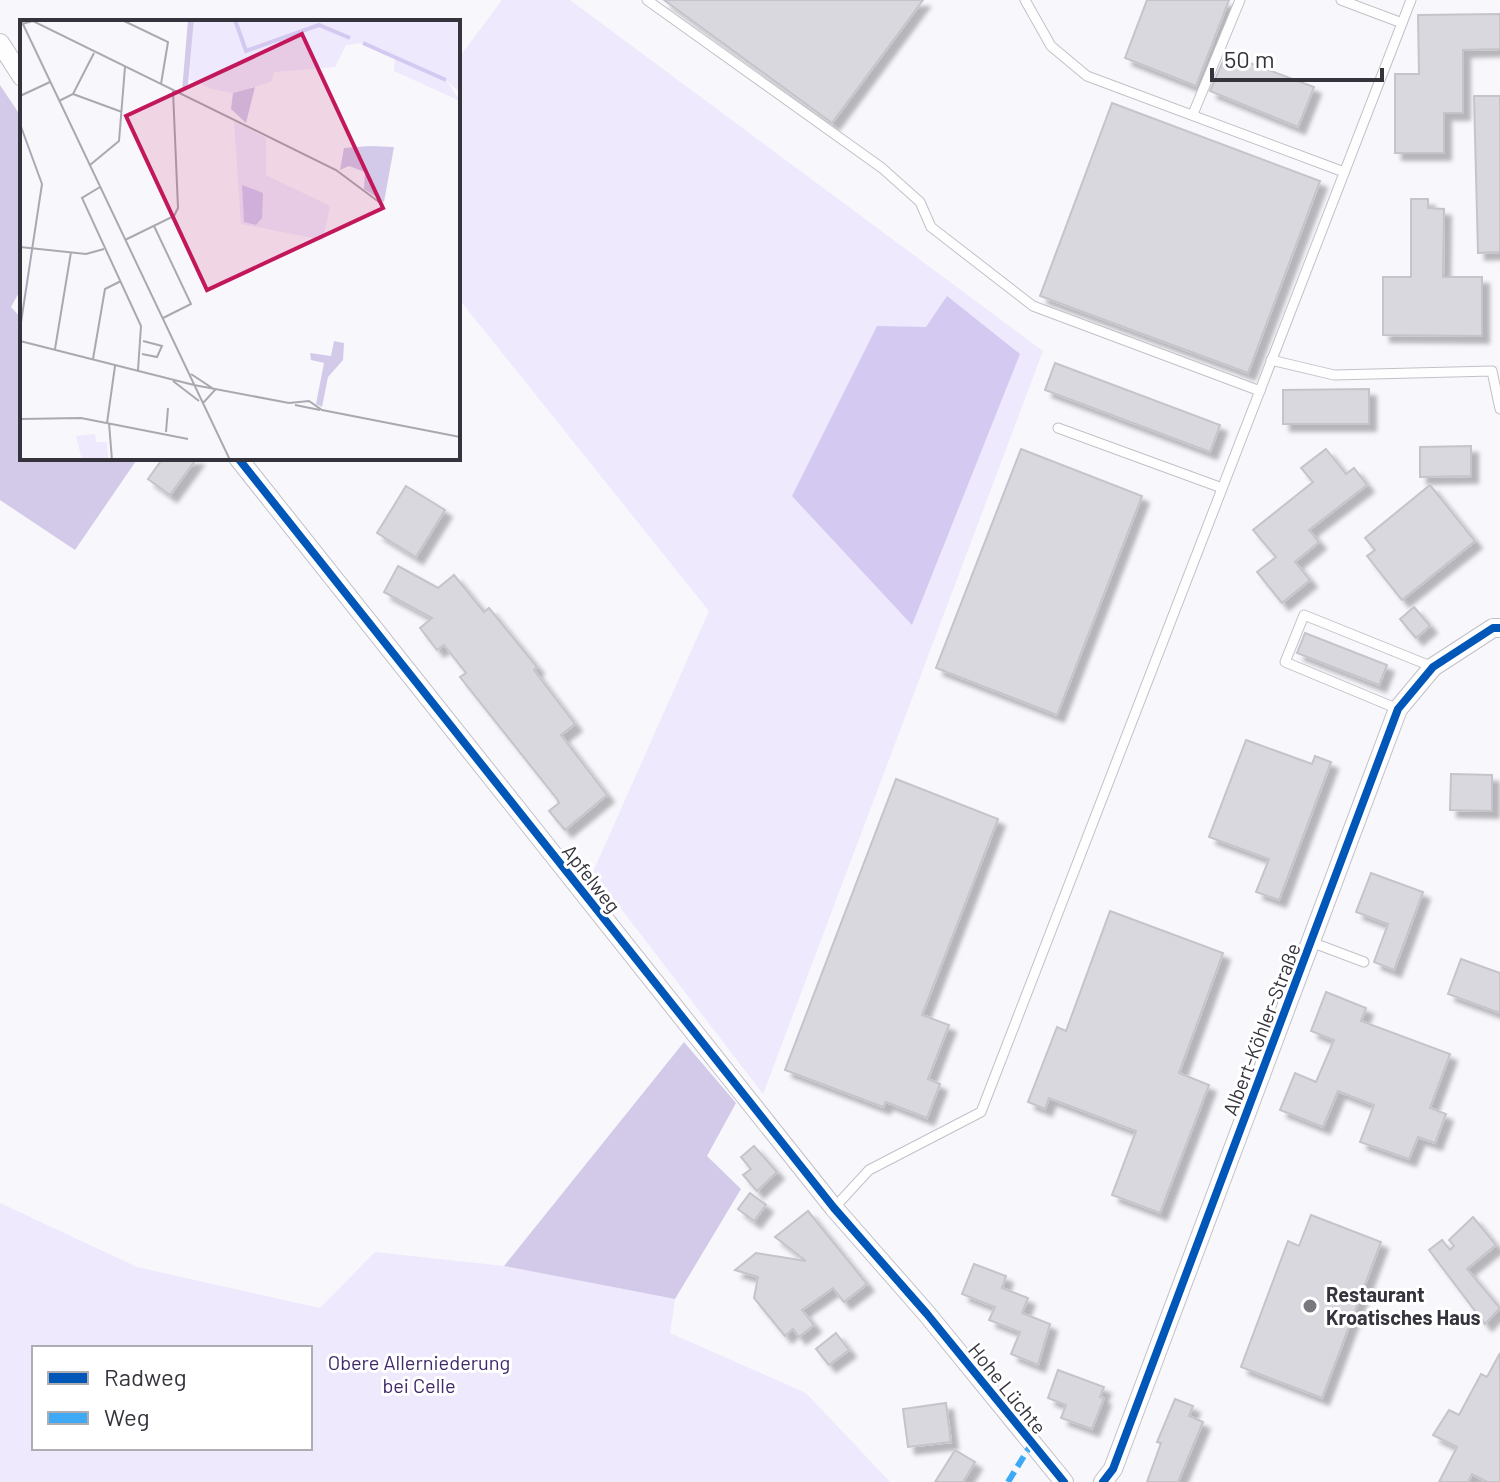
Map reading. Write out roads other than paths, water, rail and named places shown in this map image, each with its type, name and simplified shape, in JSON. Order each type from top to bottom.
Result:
[{"type":"street","points":[[0,43],[20,74]]},
{"type":"street","name":"Apfelweg","points":[[240,460],[834,1208],[927,1314]]},
{"type":"street","name":"Albert-Köhler-Straße","points":[[1103,1482],[1113,1469],[1398,709],[1433,667],[1493,628],[1500,628]]},
{"type":"street","name":"Hohe Lüchte","points":[[927,1314],[1064,1482]]},
{"type":"lane","points":[[647,0],[882,168],[920,202],[931,227],[1033,306],[1260,391]]},
{"type":"lane","points":[[1025,0],[1051,46],[1087,76],[1344,172]]},
{"type":"lane","points":[[1193,114],[1240,0]]},
{"type":"lane","points":[[1341,0],[1402,23]]},
{"type":"lane","points":[[834,1208],[869,1170],[981,1112],[1411,0]]},
{"type":"lane","points":[[1271,360],[1334,375],[1492,371],[1500,362]]},
{"type":"lane","points":[[1492,371],[1500,409]]},
{"type":"lane","points":[[1058,428],[1222,488]]},
{"type":"lane","points":[[1398,709],[1285,662],[1304,615],[1433,667]]},
{"type":"lane","points":[[1310,942],[1364,962]]},
{"type":"place","name":"Restaurant Kroatisches Haus","points":[[1310,1306]]},
{"type":"park label","name":"Obere Allerniederung bei Celle","points":[[419,1374]]}]
